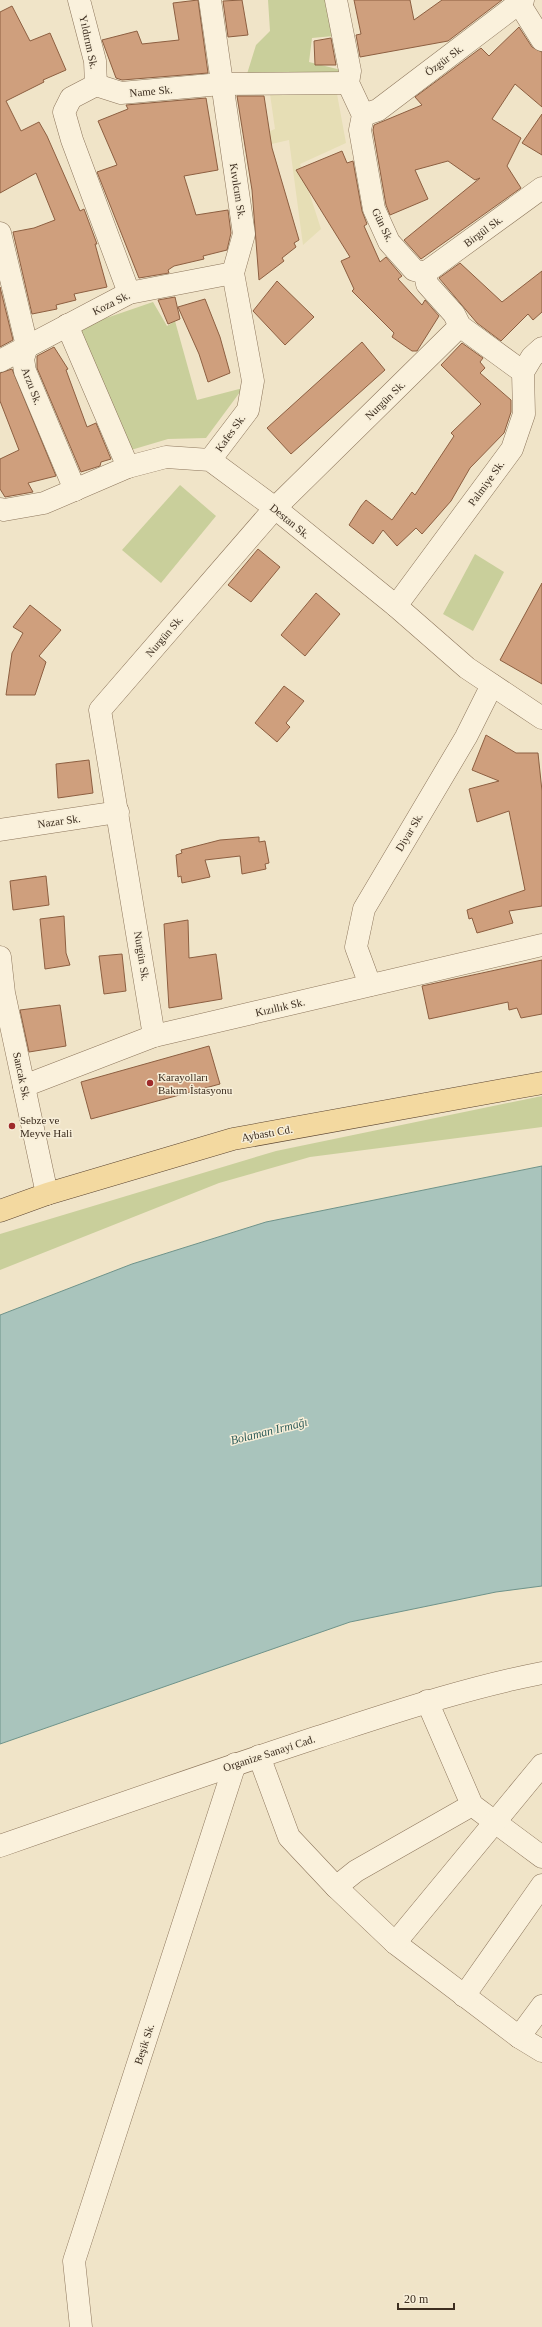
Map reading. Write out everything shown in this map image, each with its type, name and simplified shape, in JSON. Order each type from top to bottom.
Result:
[{"type":"main road","name":"Aybastı Cd.","points":[[0,1211],[48,1194],[233,1139],[542,1083]]},
{"type":"street","name":"Yıldırım Sk.","points":[[79,0],[95,61],[96,85]]},
{"type":"street","name":"Kıvılcım Sk.","points":[[210,0],[244,234],[232,273],[253,381]]},
{"type":"street","points":[[336,0],[350,71],[348,83],[363,115]]},
{"type":"street","points":[[519,1],[542,40]]},
{"type":"street","name":"Özgür Sk.","points":[[363,115],[378,110],[519,1]]},
{"type":"street","name":"Name Sk.","points":[[96,85],[121,93],[221,84],[348,83]]},
{"type":"street","points":[[96,85],[71,98],[64,112],[72,140],[128,293]]},
{"type":"street","name":"Gün Sk.","points":[[363,115],[360,130],[374,209],[389,242],[414,270],[425,273]]},
{"type":"street","name":"Birgül Sk.","points":[[425,273],[542,188]]},
{"type":"street","name":"Arzu Sk.","points":[[0,233],[27,346],[23,359],[25,371],[75,490]]},
{"type":"street","name":"Koza Sk.","points":[[0,361],[128,293],[232,273]]},
{"type":"street","points":[[425,273],[427,284],[454,314],[460,326],[523,372],[532,357],[542,348]]},
{"type":"street","points":[[67,325],[128,467]]},
{"type":"street","name":"Nurgün Sk.","points":[[154,1036],[100,710],[275,508],[460,326]]},
{"type":"street","name":"Palmiye Sk.","points":[[396,606],[512,449],[524,414],[523,372]]},
{"type":"street","name":"Kafes Sk.","points":[[210,460],[248,410],[253,381]]},
{"type":"street","points":[[0,509],[44,503],[128,467],[166,457],[210,460]]},
{"type":"street","name":"Destan Sk.","points":[[210,460],[275,508],[396,606],[467,668],[542,718]]},
{"type":"street","name":"Diyar Sk.","points":[[370,985],[356,947],[364,908],[466,737],[492,685]]},
{"type":"street","name":"Nazar Sk.","points":[[0,830],[118,812]]},
{"type":"street","name":"Kızıllık Sk.","points":[[24,1086],[154,1036],[542,945]]},
{"type":"street","name":"Sancak Sk.","points":[[0,957],[2,993],[48,1194]]},
{"type":"street","name":"Organize Sanayi Cad.","points":[[0,1846],[235,1764],[427,1702],[492,1683],[542,1674]]},
{"type":"street","points":[[427,1702],[472,1805],[542,1857]]},
{"type":"street","points":[[259,1756],[289,1837],[336,1887],[395,1943],[519,2037],[542,2051]]},
{"type":"street","name":"Beşik Sk.","points":[[81,2327],[74,2261],[235,1764]]},
{"type":"street","points":[[395,1943],[494,1821],[542,1765]]},
{"type":"street","points":[[336,1887],[356,1871],[472,1805]]},
{"type":"street","points":[[464,1996],[542,1885]]},
{"type":"street","points":[[519,2037],[542,2006]]},
{"type":"shaded area","points":[[270,94],[337,94],[346,143],[300,164],[321,229],[303,245],[289,140],[254,148],[245,141],[275,129]]},
{"type":"green space","points":[[268,0],[325,0],[334,36],[312,38],[309,62],[341,70],[334,78],[247,74],[256,45],[270,31]]},
{"type":"green space","points":[[153,302],[167,326],[175,321],[197,400],[243,388],[206,438],[168,439],[131,450],[79,341],[83,326]]},
{"type":"green space","points":[[180,485],[216,516],[161,583],[122,550]]},
{"type":"green space","points":[[475,554],[504,572],[473,631],[443,614]]},
{"type":"green space","points":[[542,1096],[542,1127],[310,1157],[219,1183],[0,1270],[0,1234],[276,1151]]},
{"type":"water","name":"Bolaman Irmağı","points":[[542,1166],[542,1586],[496,1592],[350,1622],[0,1744],[0,1315],[132,1264],[266,1222]]},
{"type":"building","points":[[198,0],[208,73],[122,80],[116,78],[102,40],[137,31],[142,44],[179,40],[173,3]]},
{"type":"building","points":[[242,0],[248,35],[228,37],[223,1]]},
{"type":"building","points":[[354,0],[410,0],[414,20],[442,0],[502,0],[448,41],[360,57],[356,35],[361,34]]},
{"type":"building","points":[[12,6],[30,41],[50,33],[66,70],[43,80],[44,82],[6,101],[21,131],[39,122],[47,136],[80,211],[84,209],[97,244],[95,244],[107,287],[74,294],[76,300],[56,305],[57,309],[32,314],[13,232],[34,228],[55,220],[36,173],[0,193],[0,12]]},
{"type":"building","points":[[519,27],[532,47],[542,52],[542,107],[515,84],[492,119],[521,138],[507,166],[521,188],[421,259],[404,240],[480,178],[475,180],[448,161],[415,170],[428,199],[390,215],[386,205],[373,130],[374,125],[422,105],[415,97],[481,48],[489,56]]},
{"type":"building","points":[[331,38],[336,65],[315,65],[314,41]]},
{"type":"building","points":[[237,96],[264,96],[272,148],[299,240],[294,243],[296,247],[282,258],[284,261],[259,280],[252,190]]},
{"type":"building","points":[[206,98],[218,170],[184,176],[196,215],[228,210],[231,233],[227,250],[203,256],[204,259],[174,266],[168,270],[169,273],[139,278],[97,172],[117,165],[98,121],[128,109],[126,105]]},
{"type":"building","points":[[542,114],[542,155],[522,143]]},
{"type":"building","points":[[342,151],[347,163],[353,161],[362,211],[367,224],[364,226],[380,262],[386,257],[402,276],[398,279],[422,305],[425,300],[439,316],[417,351],[412,351],[392,337],[394,333],[352,291],[354,289],[341,261],[350,257],[296,170]]},
{"type":"building","points":[[460,263],[502,302],[542,271],[542,312],[533,320],[528,314],[501,341],[477,323],[439,278]]},
{"type":"building","points":[[277,281],[314,317],[285,345],[253,311]]},
{"type":"building","points":[[0,287],[13,340],[0,347]]},
{"type":"building","points":[[175,297],[180,319],[168,324],[158,300]]},
{"type":"building","points":[[205,299],[220,337],[230,373],[208,382],[199,354],[178,307]]},
{"type":"building","points":[[362,342],[385,370],[291,454],[267,428]]},
{"type":"building","points":[[462,343],[483,358],[480,362],[485,368],[480,373],[511,400],[511,412],[504,433],[470,468],[451,501],[422,534],[416,528],[397,546],[383,530],[373,544],[349,525],[361,506],[366,500],[392,520],[412,492],[415,495],[454,436],[451,433],[481,404],[441,365]]},
{"type":"building","points":[[54,347],[68,369],[66,370],[87,427],[96,423],[111,459],[101,462],[100,466],[81,472],[37,368],[37,356]]},
{"type":"building","points":[[12,369],[56,476],[28,483],[33,492],[5,497],[0,489],[0,459],[19,450],[0,401],[0,373]]},
{"type":"building","points":[[258,549],[280,567],[251,602],[228,585]]},
{"type":"building","points":[[542,583],[542,684],[500,660]]},
{"type":"building","points":[[316,593],[340,614],[305,656],[281,635]]},
{"type":"building","points":[[30,605],[61,630],[39,656],[46,662],[35,695],[6,695],[12,653],[23,633],[13,627]]},
{"type":"building","points":[[284,686],[304,701],[286,723],[290,727],[277,742],[255,723]]},
{"type":"building","points":[[486,735],[516,753],[538,753],[542,791],[542,906],[509,911],[513,923],[477,933],[472,918],[469,919],[467,910],[525,890],[509,811],[477,822],[469,789],[499,781],[472,770]]},
{"type":"building","points":[[89,760],[93,793],[58,798],[56,764]]},
{"type":"building","points":[[259,837],[259,842],[265,841],[269,863],[265,864],[266,869],[242,874],[240,856],[205,860],[210,877],[182,883],[181,876],[178,877],[176,855],[182,853],[181,850],[220,840]]},
{"type":"building","points":[[46,876],[49,905],[13,910],[10,881]]},
{"type":"building","points":[[64,916],[66,953],[70,965],[45,969],[40,919]]},
{"type":"building","points":[[188,920],[189,958],[216,954],[222,999],[169,1008],[164,924]]},
{"type":"building","points":[[122,954],[126,991],[104,994],[99,956]]},
{"type":"building","points":[[542,960],[542,1014],[521,1018],[517,1008],[509,1010],[508,1002],[429,1019],[422,986]]},
{"type":"building","points":[[60,1005],[66,1046],[29,1052],[20,1010]]},
{"type":"building","name":"Karayolları Bakım İstasyonu","points":[[209,1046],[220,1084],[91,1119],[81,1082]]},
{"type":"place","name":"Karayolları Bakım İstasyonu","points":[[150,1083]]},
{"type":"place","name":"Sebze ve Meyve Hali","points":[[12,1126]]}]
